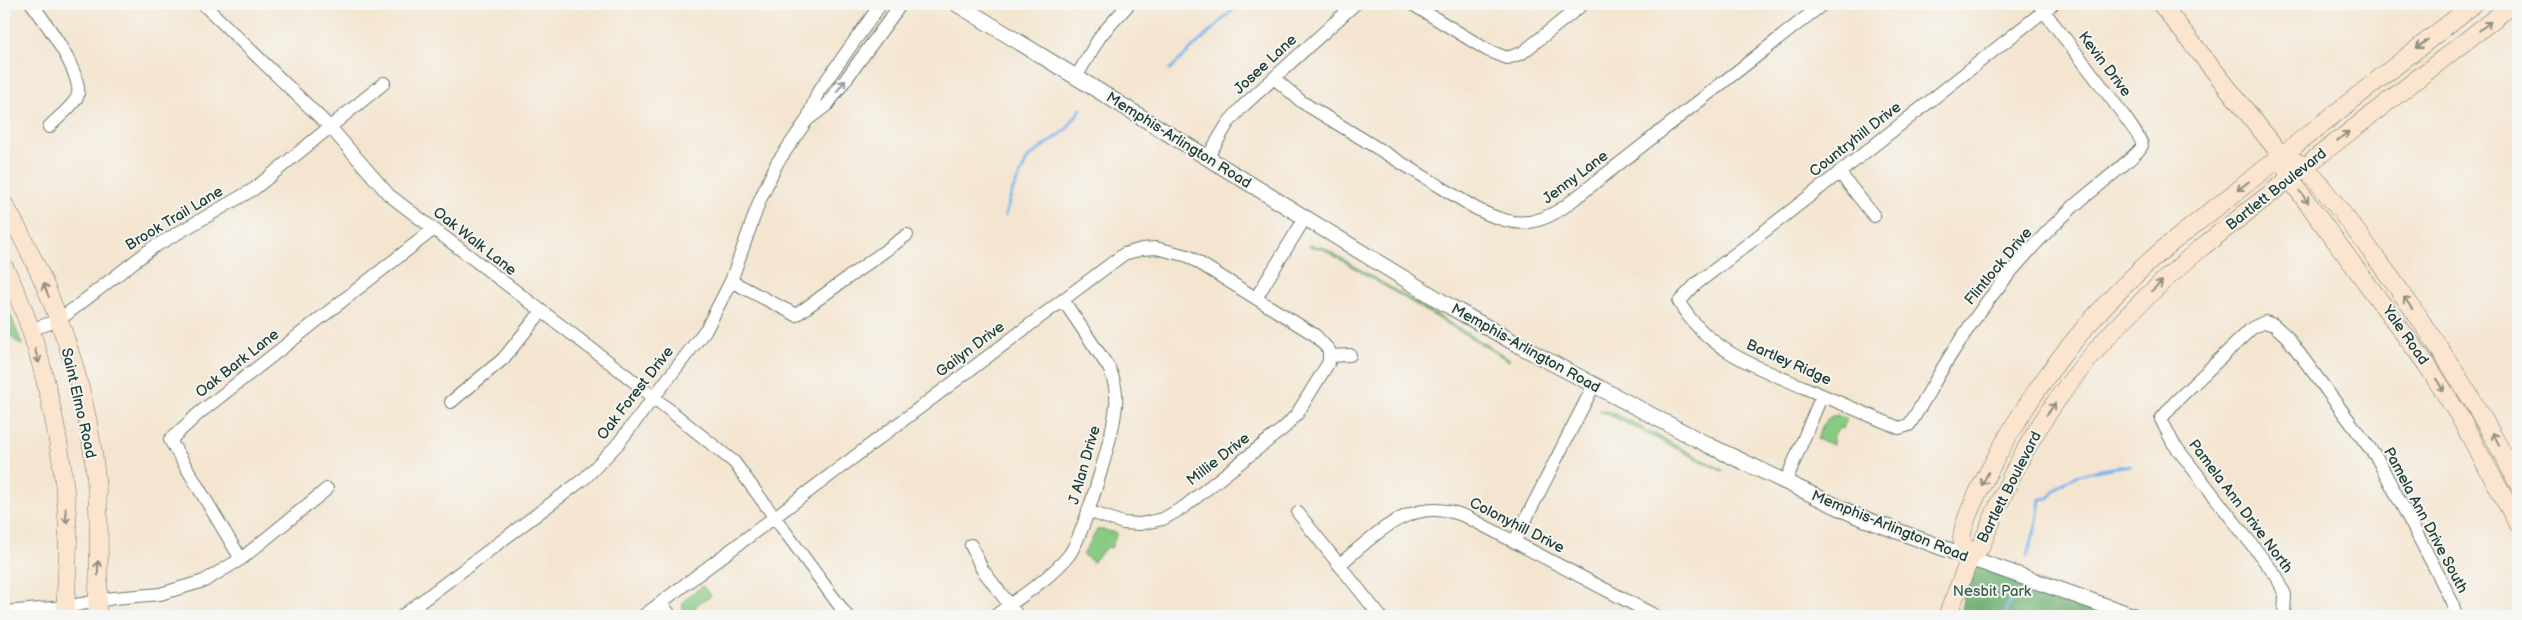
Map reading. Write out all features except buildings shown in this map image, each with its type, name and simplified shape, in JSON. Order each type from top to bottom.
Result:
[{"type":"main road","name":"Yale Road","points":[[2161,4],[2281,155],[2290,180],[2427,365],[2458,414],[2518,524]]},
{"type":"main road","name":"Bartlett Boulevard","points":[[2474,4],[2281,155],[2144,266],[2080,331],[2006,436],[1975,498],[1962,538],[1970,558],[1981,546],[2016,467],[2046,416],[2098,346],[2130,311],[2160,282],[2513,4]]},
{"type":"main road","points":[[2443,28],[2459,47]]},
{"type":"main road","name":"Yale Road","points":[[2281,155],[2305,166],[2391,278],[2445,357],[2494,435],[2518,482]]},
{"type":"main road","name":"Saint Elmo Road","points":[[4,204],[29,251],[58,320],[78,386],[97,490],[97,610]]},
{"type":"main road","name":"Saint Elmo Road","points":[[4,266],[30,330],[48,394],[64,493],[68,543],[65,612]]},
{"type":"main road","points":[[2080,331],[2098,346]]},
{"type":"main road","points":[[1947,616],[1970,558]]},
{"type":"street","points":[[32,4],[56,40],[79,84],[78,98],[49,127]]},
{"type":"street","name":"Oak Walk Lane","points":[[203,4],[330,127],[389,195],[653,396],[734,462],[847,616]]},
{"type":"street","name":"Oak Forest Drive","points":[[402,616],[592,472],[617,445],[707,328],[731,281],[760,200],[777,163],[807,120],[818,92],[881,4]]},
{"type":"street","name":"Oak Forest Drive","points":[[807,120],[827,105],[901,4]]},
{"type":"street","name":"Memphis-Arlington Road","points":[[957,4],[1449,306],[1594,386],[1785,483],[1857,516],[2134,616]]},
{"type":"street","points":[[1076,77],[1101,35],[1129,4]]},
{"type":"street","name":"Josee Lane","points":[[1207,158],[1235,114],[1356,4]]},
{"type":"street","points":[[1412,4],[1487,50],[1508,58],[1522,53],[1583,4]]},
{"type":"street","name":"Jenny Lane","points":[[1274,78],[1302,102],[1475,208],[1496,219],[1510,223],[1532,222],[1549,217],[1564,207],[1823,4]]},
{"type":"street","name":"Kevin Drive","points":[[2045,6],[2142,139],[2142,146]]},
{"type":"street","name":"Countryhill Drive","points":[[1679,302],[1696,284],[2045,6]]},
{"type":"street","name":"Brook Trail Lane","points":[[30,330],[58,320],[152,248],[254,189],[384,83]]},
{"type":"street","name":"Flintlock Drive","points":[[1902,428],[1912,420],[1955,348],[2000,286],[2058,221],[2110,174],[2136,155],[2142,146]]},
{"type":"street","points":[[1839,172],[1874,216]]},
{"type":"street","points":[[1256,298],[1305,218]]},
{"type":"street","name":"Oak Bark Lane","points":[[241,559],[170,440],[198,414],[434,229]]},
{"type":"street","points":[[731,281],[796,315],[907,235]]},
{"type":"street","name":"Gailyn Drive","points":[[642,616],[1118,258],[1142,249],[1156,248],[1188,256],[1315,335],[1325,344],[1330,356]]},
{"type":"street","name":"J Alan Drive","points":[[995,616],[1056,568],[1069,554],[1088,511],[1112,426],[1116,397],[1109,368],[1064,300]]},
{"type":"street","name":"Bartley Ridge","points":[[1679,302],[1700,329],[1730,354],[1902,428]]},
{"type":"street","points":[[451,402],[503,359],[542,312]]},
{"type":"street","name":"Pamela Ann Drive South","points":[[2161,419],[2175,402],[2252,328],[2260,322],[2270,323],[2287,337],[2377,458],[2460,614]]},
{"type":"street","points":[[1330,356],[1350,355]]},
{"type":"street","name":"Millie Drive","points":[[1088,511],[1123,523],[1140,524],[1154,522],[1178,512],[1288,424],[1326,367],[1330,356]]},
{"type":"street","points":[[1514,542],[1594,386]]},
{"type":"street","points":[[1785,483],[1822,395]]},
{"type":"street","name":"Pamela Ann Drive North","points":[[2161,419],[2173,443],[2277,577],[2285,595],[2284,616]]},
{"type":"street","points":[[4,612],[97,610],[114,598],[148,596],[177,590],[204,581],[241,559],[326,488]]},
{"type":"street","name":"Colonyhill Drive","points":[[1339,565],[1396,520],[1428,509],[1457,513],[1656,616]]},
{"type":"street","points":[[1298,513],[1380,616]]},
{"type":"street","points":[[971,545],[982,570],[1018,616]]},
{"type":"street","points":[[660,603],[671,616]]},
{"type":"green space","points":[[1309,245],[1323,247],[1510,359],[1509,361],[1321,248],[1310,247]]},
{"type":"green space","points":[[4,297],[22,345],[16,342],[9,331],[5,318]]},
{"type":"green space","points":[[1599,410],[1614,413],[1723,470],[1723,472]]},
{"type":"green space","points":[[1837,415],[1847,419],[1843,429],[1839,428],[1833,437],[1833,445],[1817,439],[1826,420]]},
{"type":"green space","points":[[1097,530],[1117,533],[1111,548],[1107,547],[1093,562],[1083,555]]},
{"type":"green space","name":"Nesbit Park","points":[[1970,557],[2135,616],[1961,616]]},
{"type":"green space","points":[[703,586],[711,596],[696,605],[696,610],[685,616],[682,606],[686,598]]},
{"type":"waterway","points":[[1169,70],[1239,4]]},
{"type":"waterway","points":[[1005,215],[1012,192],[1028,158],[1066,130],[1081,109]]},
{"type":"waterway","points":[[2027,556],[2036,527],[2040,499],[2049,498],[2064,482],[2074,477],[2085,473],[2130,465]]},
{"type":"waterway","points":[[2004,616],[2012,593]]}]
